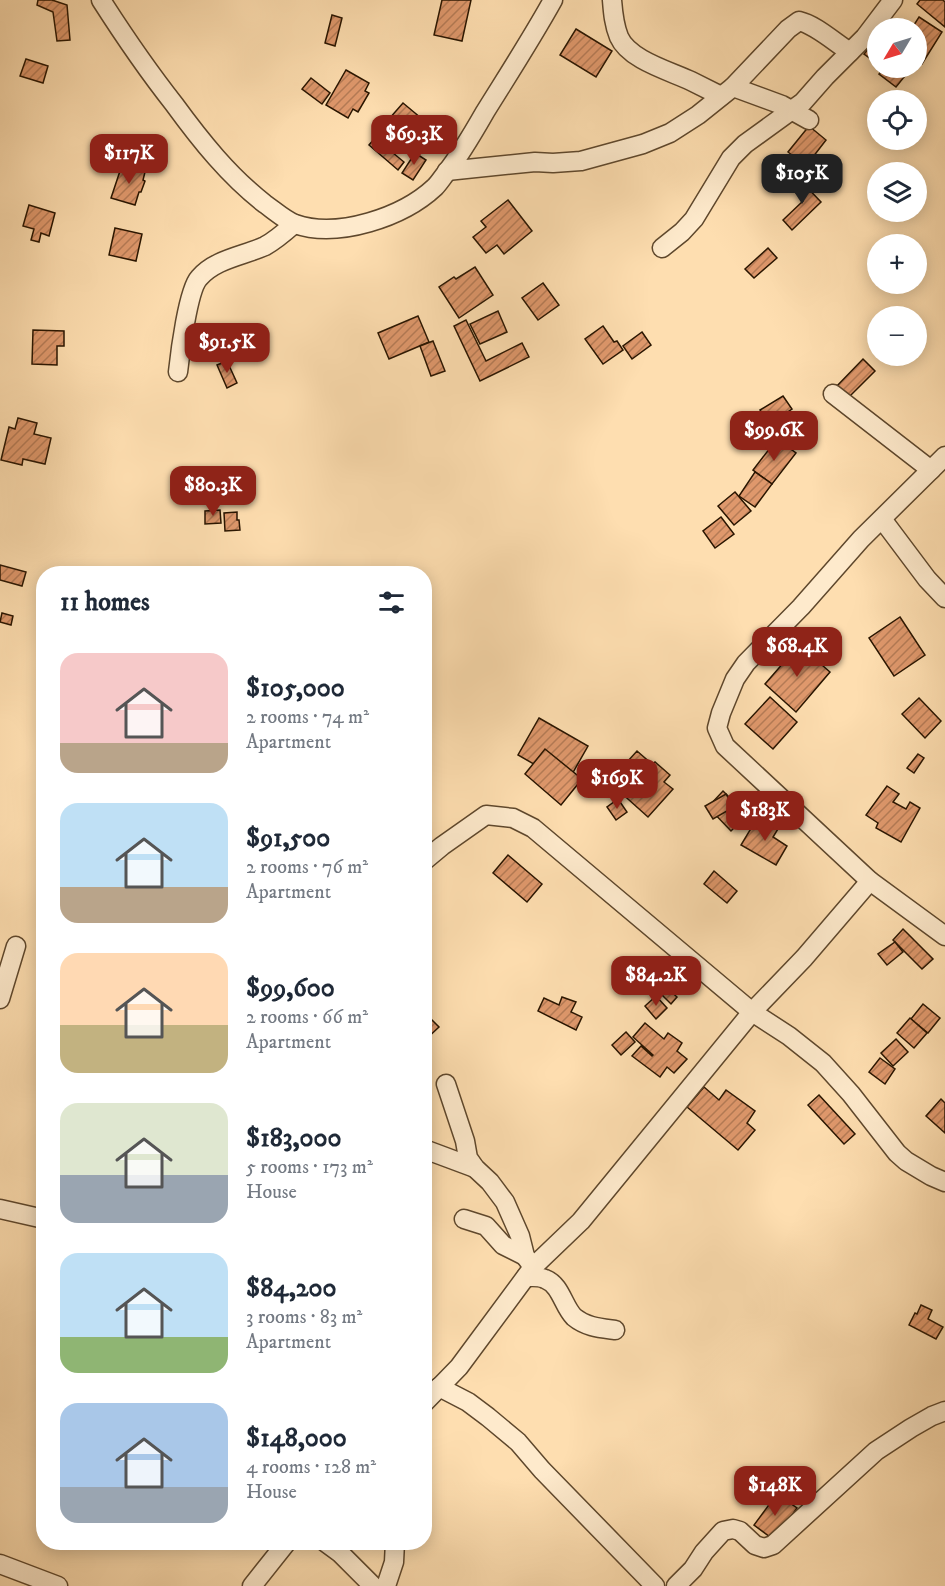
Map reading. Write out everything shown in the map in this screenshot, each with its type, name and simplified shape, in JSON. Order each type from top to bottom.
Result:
[{"type":"street","points":[[101,0],[195,133],[232,175],[294,224],[326,229],[377,220],[412,204],[435,187],[461,154],[554,0]]},
{"type":"street","points":[[612,0],[619,39],[628,49],[645,61],[692,81],[782,105],[809,120]]},
{"type":"street","points":[[662,248],[694,219],[731,158],[745,144],[803,102],[865,37],[893,0]]},
{"type":"street","points":[[447,171],[536,162],[581,161],[643,144],[670,133],[698,116],[727,92],[788,29],[799,21],[810,24],[850,52]]},
{"type":"street","points":[[178,372],[180,347],[193,288],[198,278],[210,268],[228,259],[264,246],[281,236],[294,224]]},
{"type":"street","points":[[833,394],[931,470]]},
{"type":"street","points":[[945,456],[861,539],[801,607],[746,663],[735,679],[717,728],[725,746],[870,881],[945,936]]},
{"type":"street","points":[[882,519],[927,579],[945,598]]},
{"type":"street","points":[[432,854],[486,815],[513,818],[533,828],[752,1012],[789,1036],[823,1063],[851,1094],[897,1154],[931,1176],[945,1182]]},
{"type":"street","points":[[432,1395],[459,1367],[528,1267],[581,1221],[752,1012],[804,958],[870,881]]},
{"type":"street","points":[[0,999],[16,946]]},
{"type":"street","points":[[446,1084],[465,1141],[468,1158],[505,1202],[520,1236],[528,1267]]},
{"type":"street","points":[[432,1152],[475,1168]]},
{"type":"street","points":[[0,1209],[36,1217]]},
{"type":"street","points":[[464,1219],[486,1226],[528,1267],[551,1282],[574,1316],[595,1328],[615,1330]]},
{"type":"street","points":[[440,1387],[488,1416],[518,1442],[542,1470],[655,1586]]},
{"type":"street","points":[[676,1586],[693,1569],[723,1531],[733,1529],[740,1531],[755,1545],[764,1548],[773,1545],[876,1451],[911,1428],[945,1411]]},
{"type":"street","points":[[252,1586],[281,1550]]},
{"type":"street","points":[[336,1550],[374,1586]]},
{"type":"street","points":[[386,1586],[394,1562],[395,1550]]},
{"type":"street","points":[[0,1564],[58,1586]]},
{"type":"building","points":[[38,0],[52,0],[67,5],[70,40],[57,41],[53,12],[37,5]]},
{"type":"building","points":[[442,0],[471,0],[462,41],[434,35]]},
{"type":"building","points":[[920,0],[943,0],[945,2],[945,27],[917,4]]},
{"type":"building","points":[[332,15],[342,18],[335,46],[325,43]]},
{"type":"building","points":[[927,22],[942,32],[927,56]]},
{"type":"building","points":[[576,29],[612,51],[596,77],[560,55]]},
{"type":"building","points":[[26,59],[48,66],[43,83],[20,76]]},
{"type":"building","points":[[346,70],[369,83],[365,91],[369,93],[358,112],[353,109],[348,118],[326,105]]},
{"type":"building","points":[[311,78],[330,93],[322,104],[302,89]]},
{"type":"building","points":[[884,78],[903,78],[896,87]]},
{"type":"building","points":[[403,103],[427,123],[411,142],[406,137],[401,143],[382,127]]},
{"type":"building","points":[[809,126],[826,140],[806,166],[788,152]]},
{"type":"building","points":[[375,138],[404,162],[398,170],[369,145]]},
{"type":"building","points":[[415,153],[426,160],[413,180],[402,173]]},
{"type":"building","points":[[122,165],[145,172],[143,180],[145,181],[135,205],[111,198]]},
{"type":"building","points":[[799,179],[821,202],[792,230],[783,220],[803,201],[791,187]]},
{"type":"building","points":[[508,200],[532,231],[504,254],[497,245],[486,253],[473,237],[486,227],[481,221]]},
{"type":"building","points":[[29,205],[55,213],[49,236],[41,233],[39,242],[31,240],[34,229],[23,226]]},
{"type":"building","points":[[115,228],[142,234],[136,261],[109,255]]},
{"type":"building","points":[[768,248],[777,258],[754,278],[745,269]]},
{"type":"building","points":[[475,267],[493,295],[459,318],[439,287]]},
{"type":"building","points":[[543,283],[559,305],[538,320],[522,298]]},
{"type":"building","points":[[498,311],[507,332],[480,344],[470,324]]},
{"type":"building","points":[[418,316],[429,342],[389,359],[378,333]]},
{"type":"building","points":[[466,320],[486,361],[522,343],[529,357],[480,381],[454,326]]},
{"type":"building","points":[[603,326],[623,350],[603,364],[585,339]]},
{"type":"building","points":[[33,330],[64,331],[64,346],[57,346],[57,365],[32,364]]},
{"type":"building","points":[[642,332],[651,345],[632,359],[623,346]]},
{"type":"building","points":[[433,341],[445,371],[431,376],[420,346]]},
{"type":"building","points":[[863,359],[867,366],[875,371],[845,401],[834,389]]},
{"type":"building","points":[[227,361],[237,383],[227,388],[217,365]]},
{"type":"building","points":[[783,396],[792,409],[770,424],[760,410]]},
{"type":"building","points":[[18,418],[37,423],[34,434],[51,438],[45,464],[23,459],[22,465],[1,460],[9,427],[15,429]]},
{"type":"building","points":[[777,439],[796,453],[772,484],[753,470]]},
{"type":"building","points":[[755,472],[772,484],[755,507],[739,496]]},
{"type":"building","points":[[735,492],[751,511],[734,525],[718,506]]},
{"type":"building","points":[[220,510],[221,523],[205,524],[205,511]]},
{"type":"building","points":[[237,512],[240,530],[225,531],[224,513]]},
{"type":"building","points":[[721,517],[734,534],[715,548],[703,531]]},
{"type":"building","points":[[0,565],[26,572],[22,586],[0,580]]},
{"type":"building","points":[[2,613],[13,616],[11,625],[0,622]]},
{"type":"building","points":[[900,617],[925,655],[894,676],[869,638]]},
{"type":"building","points":[[799,645],[830,672],[796,712],[765,684]]},
{"type":"building","points":[[770,697],[797,722],[773,749],[745,724]]},
{"type":"building","points":[[919,698],[941,721],[925,738],[902,714]]},
{"type":"building","points":[[539,718],[588,746],[567,783],[518,755]]},
{"type":"building","points":[[545,749],[582,779],[561,805],[525,774]]},
{"type":"building","points":[[637,751],[670,775],[664,782],[673,789],[648,817],[609,782]]},
{"type":"building","points":[[918,754],[924,758],[914,773],[907,768]]},
{"type":"building","points":[[887,786],[899,794],[893,802],[906,809],[910,802],[920,808],[901,842],[876,828],[878,823],[866,815]]},
{"type":"building","points":[[723,791],[747,815],[731,831],[708,807]]},
{"type":"building","points":[[726,794],[734,807],[713,819],[705,806]]},
{"type":"building","points":[[618,799],[627,812],[616,820],[607,807]]},
{"type":"building","points":[[763,817],[778,829],[773,837],[787,846],[776,865],[741,845],[753,825],[756,827]]},
{"type":"building","points":[[508,855],[542,884],[527,902],[493,873]]},
{"type":"building","points":[[714,871],[737,891],[727,903],[704,884]]},
{"type":"building","points":[[903,929],[933,959],[922,969],[893,940]]},
{"type":"building","points":[[895,942],[903,952],[887,965],[878,954]]},
{"type":"building","points":[[669,974],[686,988],[680,994],[663,981]]},
{"type":"building","points":[[663,984],[677,997],[671,1004],[657,990]]},
{"type":"building","points":[[656,996],[667,1008],[656,1019],[645,1006]]},
{"type":"building","points":[[562,997],[576,1002],[571,1012],[582,1017],[576,1030],[538,1011],[544,998],[559,1005]]},
{"type":"building","points":[[923,1004],[940,1018],[928,1033],[911,1019]]},
{"type":"building","points":[[910,1018],[927,1033],[914,1048],[897,1033]]},
{"type":"building","points":[[432,1020],[439,1027],[432,1034]]},
{"type":"building","points":[[645,1023],[664,1039],[668,1033],[682,1043],[677,1051],[687,1059],[674,1073],[667,1067],[660,1077],[632,1056],[641,1046],[653,1055],[633,1037]]},
{"type":"building","points":[[626,1032],[635,1042],[621,1055],[612,1045]]},
{"type":"building","points":[[896,1039],[908,1052],[893,1066],[881,1053]]},
{"type":"building","points":[[880,1058],[895,1069],[885,1084],[869,1072]]},
{"type":"building","points":[[704,1087],[719,1100],[726,1090],[755,1111],[747,1123],[755,1130],[738,1150],[687,1107]]},
{"type":"building","points":[[819,1095],[855,1134],[844,1144],[808,1105]]},
{"type":"building","points":[[941,1099],[945,1103],[945,1133],[926,1116]]},
{"type":"building","points":[[921,1305],[932,1310],[928,1319],[943,1327],[936,1339],[909,1325]]},
{"type":"building","points":[[777,1494],[797,1508],[774,1540],[754,1525]]}]
